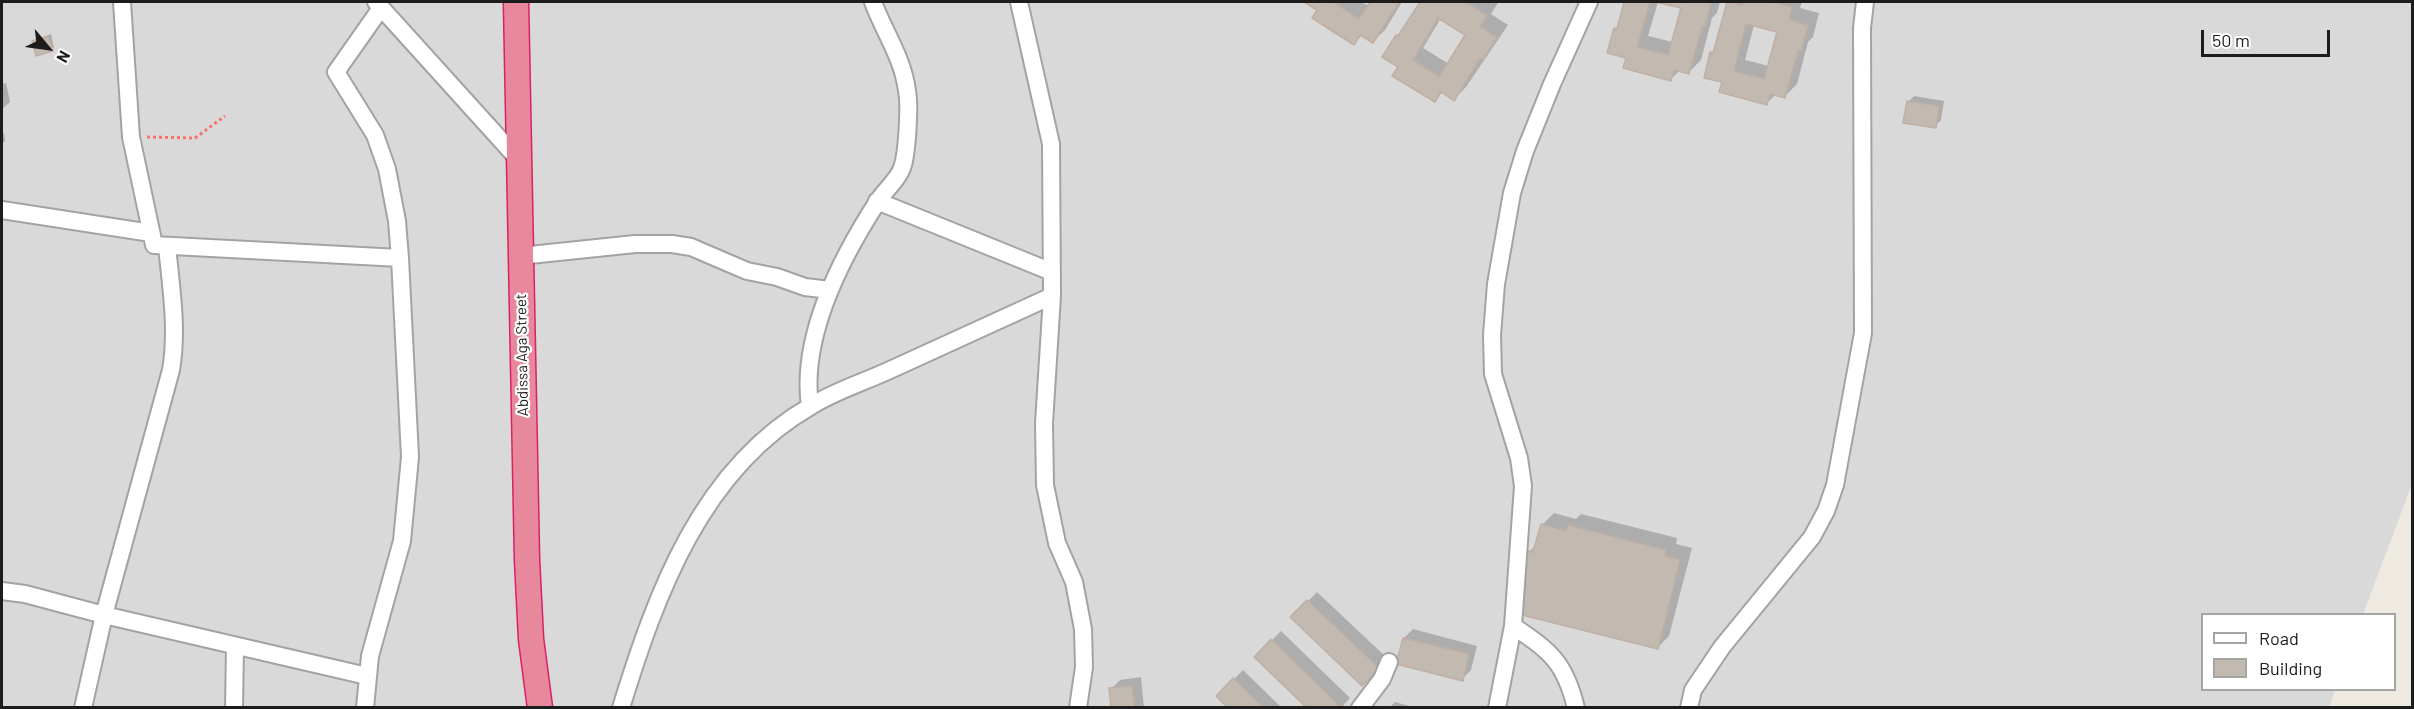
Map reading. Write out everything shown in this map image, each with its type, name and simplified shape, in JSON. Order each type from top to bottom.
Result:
[{"type":"highway","name":"Abdissa Aga Street","points":[[516,2],[527,561],[531,639],[540,708]]},
{"type":"street","points":[[122,2],[131,137],[154,245],[400,258]]},
{"type":"street","points":[[810,406],[808,375],[810,358],[835,277],[877,201],[902,169],[908,116],[908,92],[901,62],[876,8],[857,2]]},
{"type":"street","points":[[1018,2],[1051,144],[1052,296],[1044,423],[1045,485],[1057,543],[1074,582],[1083,629],[1084,667],[1078,708]]},
{"type":"street","points":[[1497,708],[1513,626],[1523,486],[1519,458],[1493,375],[1492,335],[1496,284],[1512,193],[1525,151],[1589,2]]},
{"type":"street","points":[[1689,708],[1693,690],[1722,648],[1812,537],[1826,511],[1835,485],[1863,333],[1862,28],[1865,2]]},
{"type":"street","points":[[365,708],[367,675],[376,634],[400,549],[408,493],[410,457],[397,221],[382,153],[365,117],[336,72],[378,5],[518,159]]},
{"type":"street","points":[[877,201],[1052,272]]},
{"type":"street","points":[[2,210],[151,233]]},
{"type":"street","points":[[520,256],[634,244],[672,244],[691,247],[747,271],[777,277],[805,287],[830,290]]},
{"type":"street","points":[[83,708],[104,615],[174,352],[174,320],[167,246]]},
{"type":"street","points":[[621,708],[657,602],[684,543],[700,516],[742,462],[777,430],[810,406],[1052,296]]},
{"type":"street","points":[[2,591],[25,594],[104,615],[367,675]]},
{"type":"street","points":[[1513,626],[1545,648],[1562,667],[1576,708]]},
{"type":"street","points":[[234,708],[235,646]]},
{"type":"street","points":[[1360,708],[1382,679],[1389,662]]},
{"type":"path","points":[[131,137],[195,138],[225,116]]},
{"type":"shaded area","points":[[2,2],[2412,2],[2412,484],[2363,613],[2201,613],[2201,691],[2335,691],[2329,707],[2,707]]},
{"type":"building","points":[[1304,2],[1333,2],[1359,19],[1370,2],[1399,2],[1373,43],[1360,35],[1354,45],[1312,18],[1317,10]]},
{"type":"building","points":[[1420,2],[1465,2],[1487,15],[1480,27],[1497,37],[1483,60],[1480,58],[1454,101],[1441,92],[1435,102],[1392,76],[1398,67],[1382,57],[1396,35],[1398,36]],"holes":[[[1438,18],[1465,35],[1439,77],[1413,60]]]},
{"type":"building","points":[[1624,2],[1650,2],[1637,47],[1668,55],[1681,8],[1655,2],[1711,2],[1689,74],[1674,70],[1671,81],[1623,68],[1626,58],[1607,53],[1614,28],[1617,29]]},
{"type":"building","points":[[1727,2],[1742,5],[1743,2],[1772,2],[1792,7],[1789,20],[1808,25],[1801,51],[1798,50],[1785,98],[1770,94],[1767,105],[1719,92],[1722,82],[1704,78],[1710,52],[1713,53]],"holes":[[[1746,24],[1777,32],[1764,79],[1734,71]]]},
{"type":"building","points":[[48,36],[53,51],[36,56],[32,41]]},
{"type":"building","points":[[1907,101],[1939,106],[1936,128],[1903,123]]},
{"type":"building","points":[[1541,524],[1566,531],[1568,525],[1666,550],[1665,556],[1680,560],[1658,649],[1522,615],[1523,608],[1514,606],[1528,551],[1533,552]]},
{"type":"building","points":[[1307,600],[1379,668],[1362,686],[1290,617]]},
{"type":"building","points":[[1403,638],[1469,654],[1463,681],[1396,664]]},
{"type":"building","points":[[1271,639],[1342,708],[1307,708],[1254,657]]},
{"type":"building","points":[[1233,678],[1264,708],[1228,708],[1216,696]]},
{"type":"building","points":[[1132,686],[1135,708],[1111,708],[1109,688]]}]
